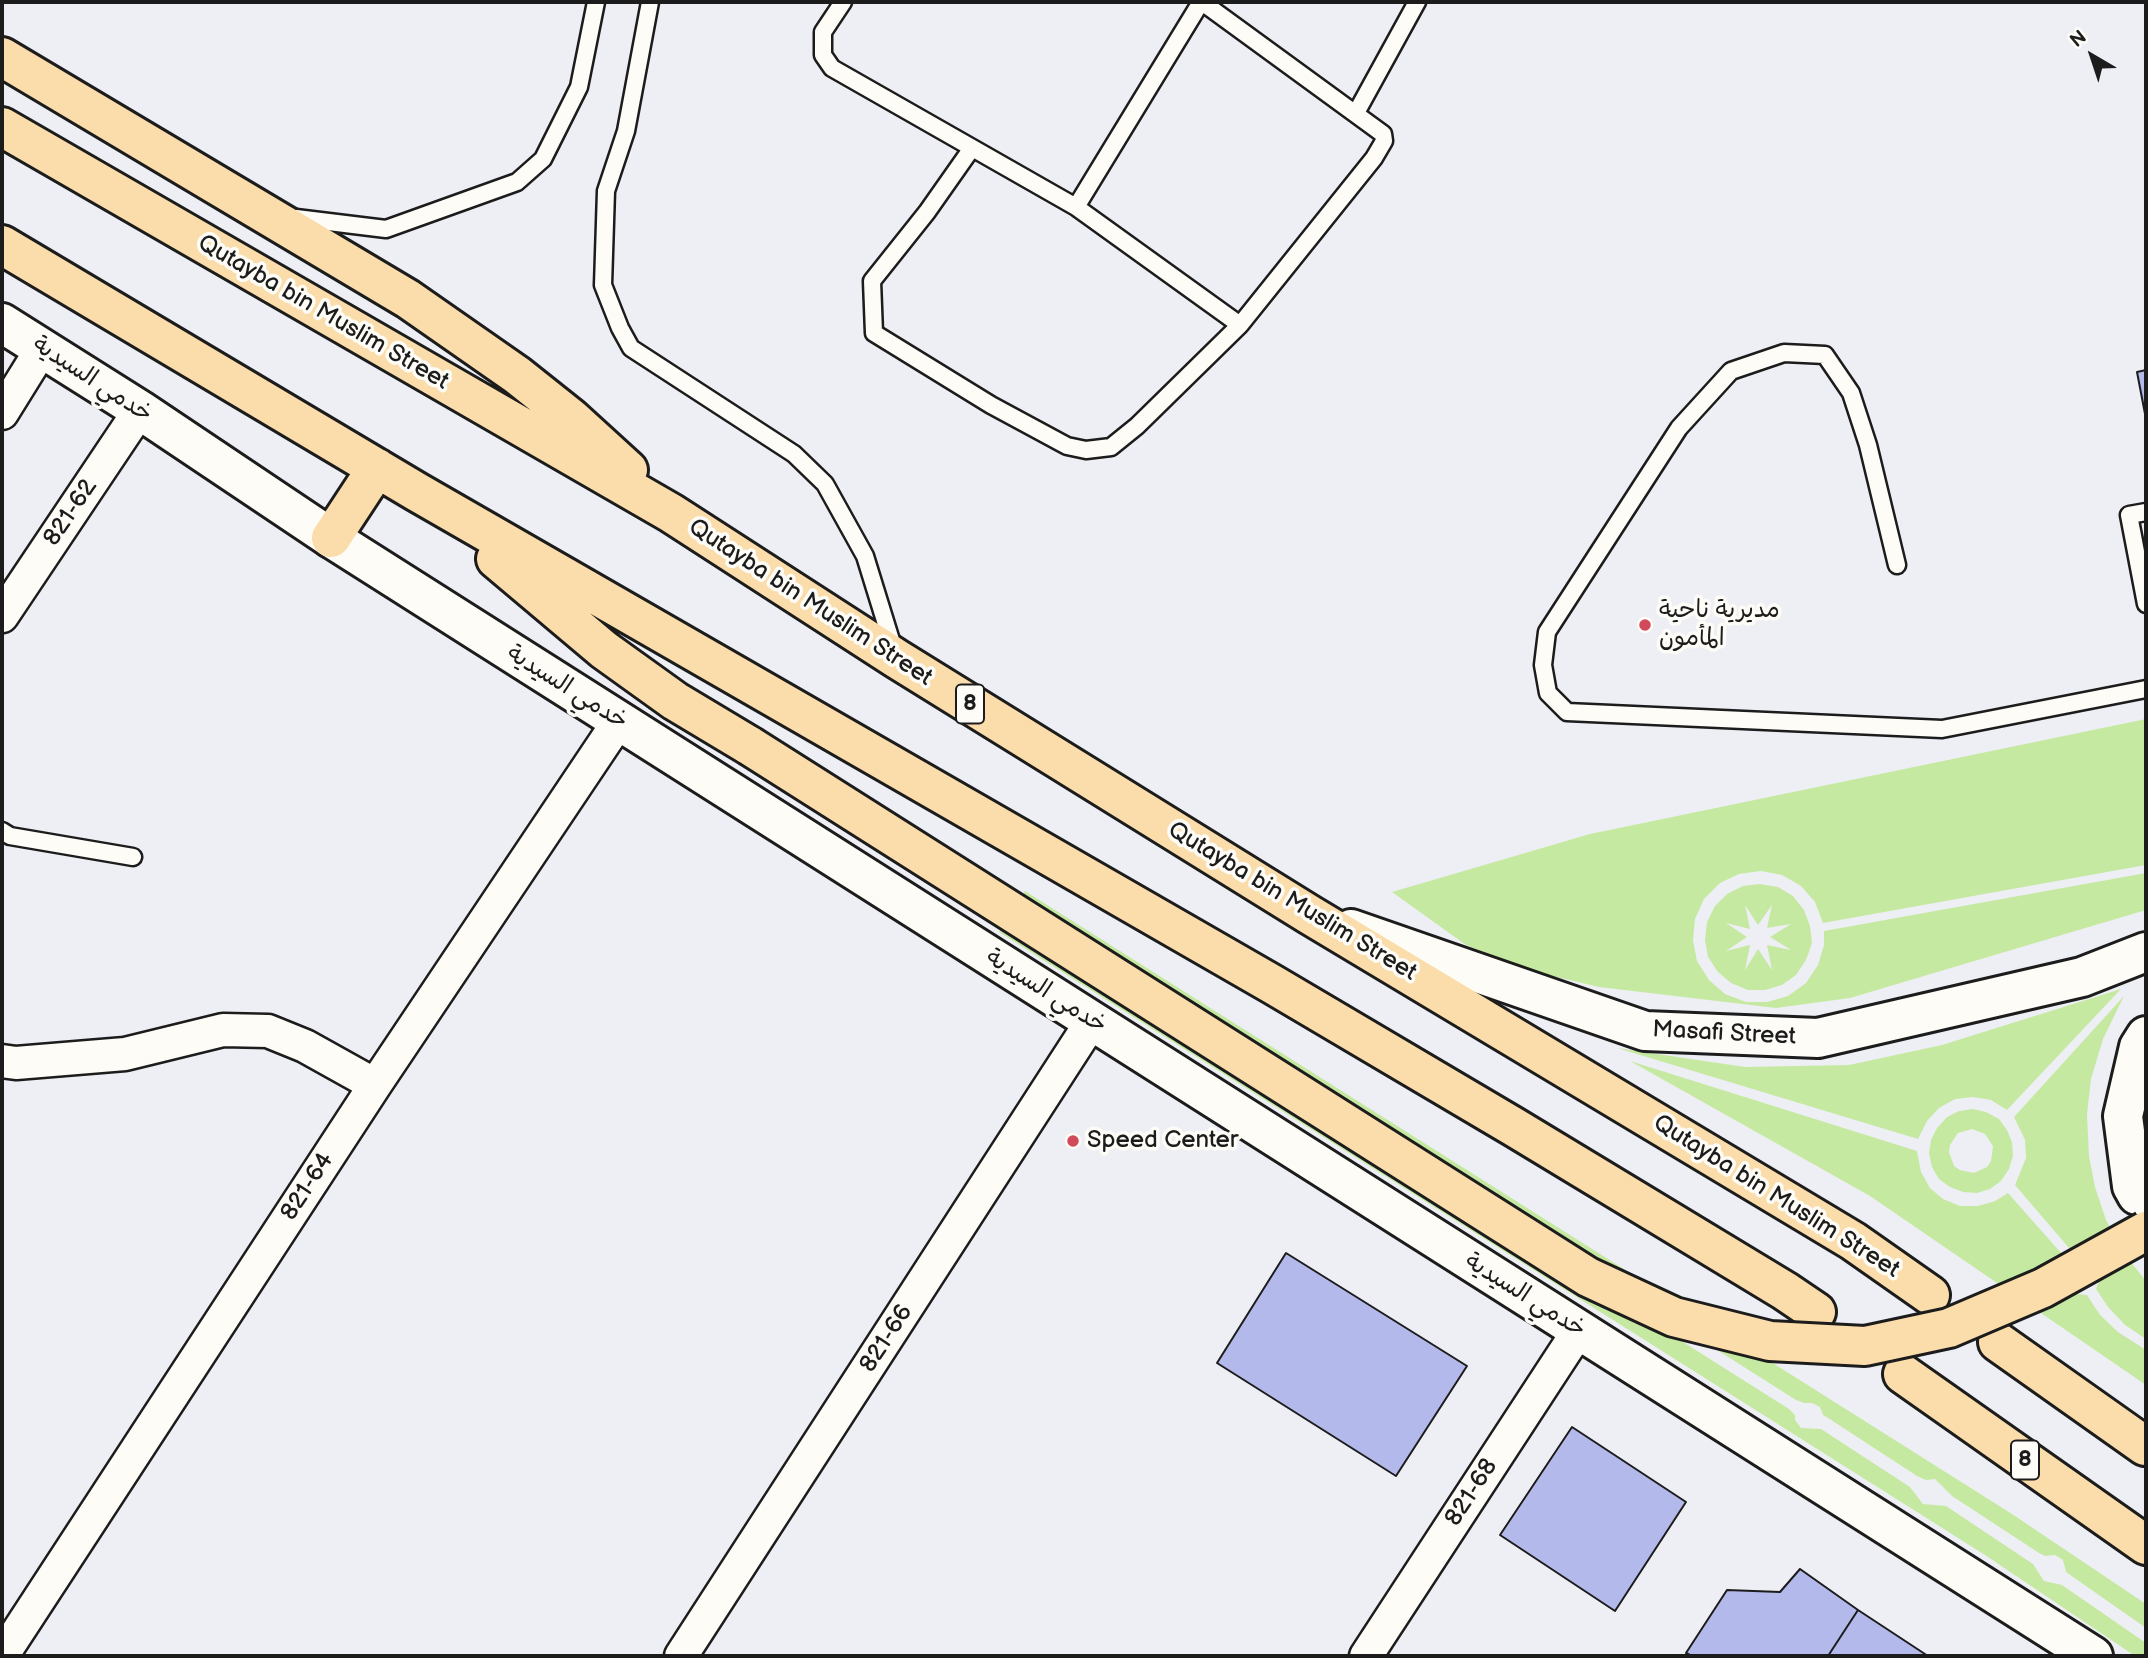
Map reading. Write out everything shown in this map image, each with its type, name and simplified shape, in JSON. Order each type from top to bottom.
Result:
[{"type":"highway","points":[[2,57],[408,299],[496,359],[571,418],[671,513]]},
{"type":"highway","name":"Qutayba bin Muslim Street","points":[[2,127],[671,513],[897,659],[1310,915],[1853,1241],[1930,1295]]},
{"type":"highway","points":[[2,245],[417,492],[1283,991],[1538,1141],[1816,1312]]},
{"type":"highway","points":[[331,538],[377,468]]},
{"type":"highway","points":[[417,492],[604,650],[675,701],[1588,1277],[1674,1317],[1770,1341],[1865,1346],[1949,1328],[2043,1288],[2142,1213]]},
{"type":"highway","points":[[1998,1342],[2145,1446]]},
{"type":"highway","name":"8","points":[[1903,1374],[2146,1545]]},
{"type":"street","name":"خدمي السيدية","points":[[2,323],[140,410],[331,538],[1578,1330],[2069,1649]]},
{"type":"street","points":[[2,414],[43,347]]},
{"type":"street","name":"821-62","points":[[2,616],[140,410]]},
{"type":"street","name":"821-64","points":[[2,1656],[375,1085],[618,720]]},
{"type":"street","name":"Masafi Street","points":[[1310,915],[1645,1031],[1818,1038],[2082,977],[2146,952]]},
{"type":"street","name":"821-66","points":[[681,1656],[1092,1021]]},
{"type":"street","points":[[2,1061],[16,1063],[125,1054],[223,1030],[268,1031],[305,1046],[375,1085]]},
{"type":"street","points":[[2142,1213],[2132,1186],[2123,1116],[2139,1047],[2146,1036]]},
{"type":"street","name":"821-68","points":[[1366,1656],[1578,1330]]},
{"type":"lane","points":[[262,212],[386,229],[517,181],[543,159],[579,87],[596,2]]},
{"type":"lane","points":[[650,2],[626,131],[606,191],[603,285],[631,348],[794,454],[825,484],[865,556],[897,659]]},
{"type":"lane","points":[[843,2],[824,32],[824,55],[832,68],[1076,207],[1240,325]]},
{"type":"lane","points":[[972,148],[927,212],[872,281],[874,332],[991,405],[1067,446],[1086,450],[1111,447],[1240,325],[1374,158],[1384,141],[1383,134],[1202,2],[1076,207]]},
{"type":"lane","points":[[1356,113],[1417,2]]},
{"type":"lane","points":[[1897,565],[1868,444],[1851,393],[1825,355],[1784,353],[1731,371],[1679,428],[1548,632],[1543,665],[1548,693],[1567,712],[1942,729],[2146,689]]},
{"type":"lane","points":[[2146,512],[2129,515],[2146,604]]},
{"type":"lane","points":[[2,831],[10,836],[134,857]]},
{"type":"green space","points":[[2146,719],[2146,865],[1823,923],[1815,902],[1801,886],[1782,875],[1761,871],[1739,874],[1720,883],[1704,899],[1695,919],[1693,940],[1697,961],[1709,980],[1725,994],[1746,1002],[1767,1002],[1788,996],[1806,983],[1818,965],[1824,945],[1824,931],[2146,873],[2146,910],[1850,998],[1776,1008],[1599,987],[1523,969],[1466,945],[1392,892],[1590,834]]},
{"type":"green space","points":[[1760,884],[1778,887],[1793,896],[1804,910],[1812,943],[1806,960],[1796,975],[1782,985],[1765,990],[1748,990],[1731,983],[1718,972],[1708,957],[1705,940],[1707,922],[1715,906],[1727,894],[1743,886]],"holes":[[[1745,905],[1758,925],[1772,905],[1767,928],[1791,924],[1770,937],[1791,950],[1767,945],[1772,970],[1758,949],[1745,970],[1750,945],[1726,951],[1747,937],[1726,923],[1750,929]]]},
{"type":"green space","points":[[1025,891],[2012,1514],[2146,1604],[2146,1628],[2066,1572],[2063,1560],[2055,1555],[2045,1556],[2039,1553],[1952,1496],[1935,1479],[1926,1480],[1917,1476],[1823,1415],[1820,1407],[1796,1400],[1016,906]]},
{"type":"green space","points":[[1009,916],[1789,1409],[1801,1428],[1821,1429],[1910,1487],[1923,1504],[1946,1506],[2033,1564],[2044,1581],[2062,1585],[2146,1643],[2146,1656],[2135,1656],[1985,1555],[999,932]]},
{"type":"green space","points":[[2121,989],[2007,1110],[1991,1100],[1973,1097],[1955,1099],[1939,1108],[1927,1121],[1918,1139],[1617,1048],[1745,1067],[1849,1065],[1942,1045]]},
{"type":"green space","points":[[2124,996],[2103,1039],[2091,1079],[2087,1114],[2089,1156],[2095,1187],[2106,1220],[2126,1256],[2146,1281],[2146,1339],[2125,1325],[2108,1307],[2096,1289],[2100,1278],[2081,1250],[2069,1248],[2015,1185],[2026,1158],[2025,1140],[2014,1117]]},
{"type":"green space","points":[[1630,1061],[1917,1151],[1921,1172],[1930,1188],[1943,1199],[1960,1206],[1978,1206],[1995,1201],[2008,1193],[2062,1254],[2058,1265],[2066,1287],[2076,1294],[2087,1295],[2100,1315],[2118,1332],[2146,1350],[2146,1385],[1870,1196]]},
{"type":"green space","points":[[1973,1109],[1999,1119],[2012,1142],[2013,1156],[2001,1181],[1990,1189],[1977,1193],[1950,1187],[1939,1179],[1932,1167],[1929,1153],[1931,1140],[1947,1117],[1959,1111]],"holes":[[[1972,1129],[1985,1134],[1993,1146],[1991,1161],[1987,1167],[1974,1173],[1954,1166],[1949,1152],[1958,1133]]]},
{"type":"building","points":[[2146,370],[2146,419],[2137,372]]},
{"type":"building","points":[[1286,1253],[1467,1366],[1396,1476],[1217,1363]]},
{"type":"building","points":[[1572,1427],[1686,1502],[1615,1611],[1500,1535]]},
{"type":"building","points":[[1800,1569],[1858,1610],[1828,1656],[1692,1656],[1686,1653],[1727,1590],[1780,1592]]},
{"type":"building","points":[[1858,1610],[1928,1656],[1828,1656]]},
{"type":"place","name":"مديرية ناحية المأمون","points":[[1645,625]]},
{"type":"place","name":"Speed Center","points":[[1073,1141]]}]
